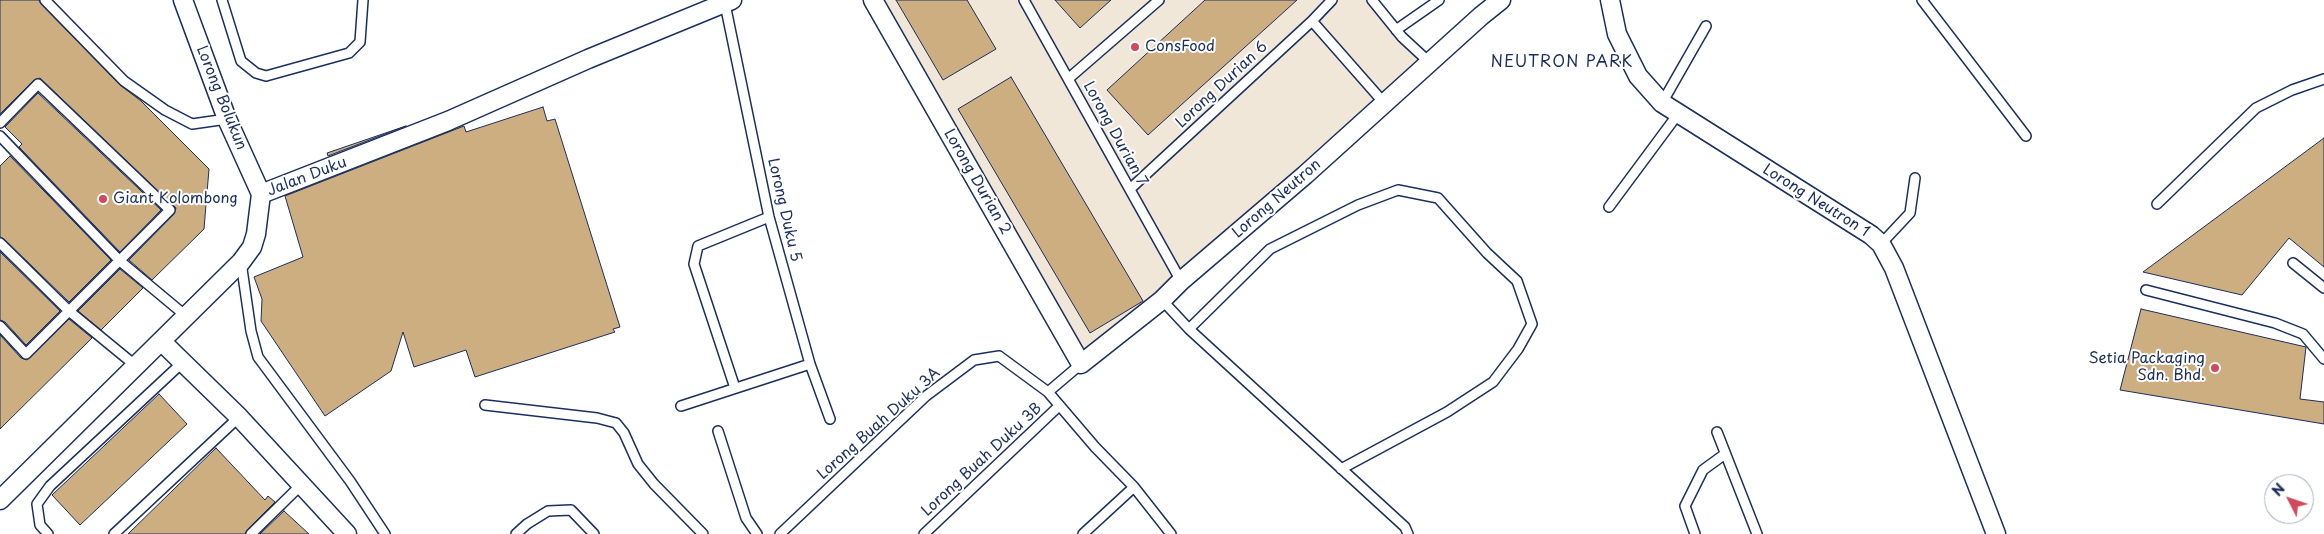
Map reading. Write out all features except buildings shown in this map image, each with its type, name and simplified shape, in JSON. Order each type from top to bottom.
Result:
[{"type":"street","name":"Lorong Bolukun","points":[[183,0],[227,119],[261,194]]},
{"type":"street","name":"Lorong Durian 2","points":[[873,0],[1081,364]]},
{"type":"street","name":"Lorong Neutron","points":[[1081,364],[1162,300],[1181,281],[1385,104],[1428,62],[1501,0]]},
{"type":"street","name":"Lorong Neutron 1","points":[[1610,0],[1617,34],[1638,76],[1662,103],[1871,235],[1881,244],[1894,268],[1996,534]]},
{"type":"street","name":"Jalan Duku","points":[[0,500],[242,262],[252,247],[256,234],[261,194],[448,121],[588,59],[729,2]]},
{"type":"street","points":[[161,340],[238,417],[347,534]]},
{"type":"lane","points":[[45,0],[124,81],[165,110],[192,124],[227,119]]},
{"type":"lane","points":[[222,0],[241,61],[256,73],[266,76],[349,53],[360,42],[363,0]]},
{"type":"lane","name":"Lorong Durian 7","points":[[1024,0],[1181,281]]},
{"type":"lane","points":[[1068,79],[1160,0]]},
{"type":"lane","name":"Lorong Durian 6","points":[[1130,189],[1312,21],[1332,0]]},
{"type":"lane","points":[[1372,0],[1396,30],[1428,62]]},
{"type":"lane","points":[[1396,30],[1439,0]]},
{"type":"lane","points":[[1922,0],[2026,136]]},
{"type":"lane","name":"Lorong Duku 5","points":[[729,2],[769,216],[810,364],[830,419]]},
{"type":"lane","points":[[1312,21],[1385,104]]},
{"type":"lane","points":[[1662,103],[1706,26]]},
{"type":"lane","points":[[2157,204],[2256,108],[2292,90],[2324,79]]},
{"type":"lane","points":[[0,123],[38,84],[170,210],[26,354],[0,326]]},
{"type":"lane","points":[[1609,207],[1678,114]]},
{"type":"lane","points":[[0,136],[120,260],[186,316]]},
{"type":"lane","points":[[1881,244],[1892,230],[1910,213],[1915,178]]},
{"type":"lane","points":[[1189,329],[1270,249],[1358,205],[1398,190],[1438,198],[1487,252],[1517,281],[1532,324],[1518,349],[1493,382],[1447,412],[1341,469]]},
{"type":"lane","points":[[735,388],[694,264],[698,246],[769,216]]},
{"type":"lane","points":[[0,243],[69,311],[136,366]]},
{"type":"lane","points":[[242,262],[251,331],[258,357],[350,481],[385,534]]},
{"type":"lane","points":[[2293,263],[2324,288]]},
{"type":"lane","points":[[2146,290],[2275,323],[2302,334],[2324,359]]},
{"type":"lane","points":[[1162,300],[1189,329],[1405,527],[1408,534]]},
{"type":"lane","name":"Lorong Buah Duku 3A","points":[[780,534],[926,396],[974,360],[999,356],[1048,392],[1134,487],[1171,534]]},
{"type":"lane","points":[[48,534],[40,525],[37,504],[50,486],[183,362]]},
{"type":"lane","points":[[681,406],[810,364]]},
{"type":"lane","name":"Lorong Neutron","points":[[1048,392],[1081,364]]},
{"type":"lane","points":[[485,405],[597,418],[616,423],[624,433],[638,464],[654,484],[703,534]]},
{"type":"lane","name":"Lorong Buah Duku 3B","points":[[924,534],[1059,406]]},
{"type":"lane","points":[[114,534],[238,417]]},
{"type":"lane","points":[[718,431],[746,518],[757,534]]},
{"type":"lane","points":[[1717,432],[1756,534]]},
{"type":"lane","points":[[1694,534],[1685,506],[1703,470],[1725,454]]},
{"type":"lane","points":[[251,534],[301,484]]},
{"type":"lane","points":[[1083,534],[1134,487]]},
{"type":"lane","points":[[516,534],[527,524],[548,511],[571,510],[594,534]]},
{"type":"shaded area","points":[[864,0],[1379,0],[1427,75],[1095,367]]},
{"type":"place","name":"ConsFood","points":[[1135,47]]},
{"type":"place","name":"Giant Kolombong","points":[[103,199]]},
{"type":"place","name":"Setia Packaging Sdn. Bhd.","points":[[2215,368]]},
{"type":"district","name":"NEUTRON PARK","points":[[1562,63]]}]
